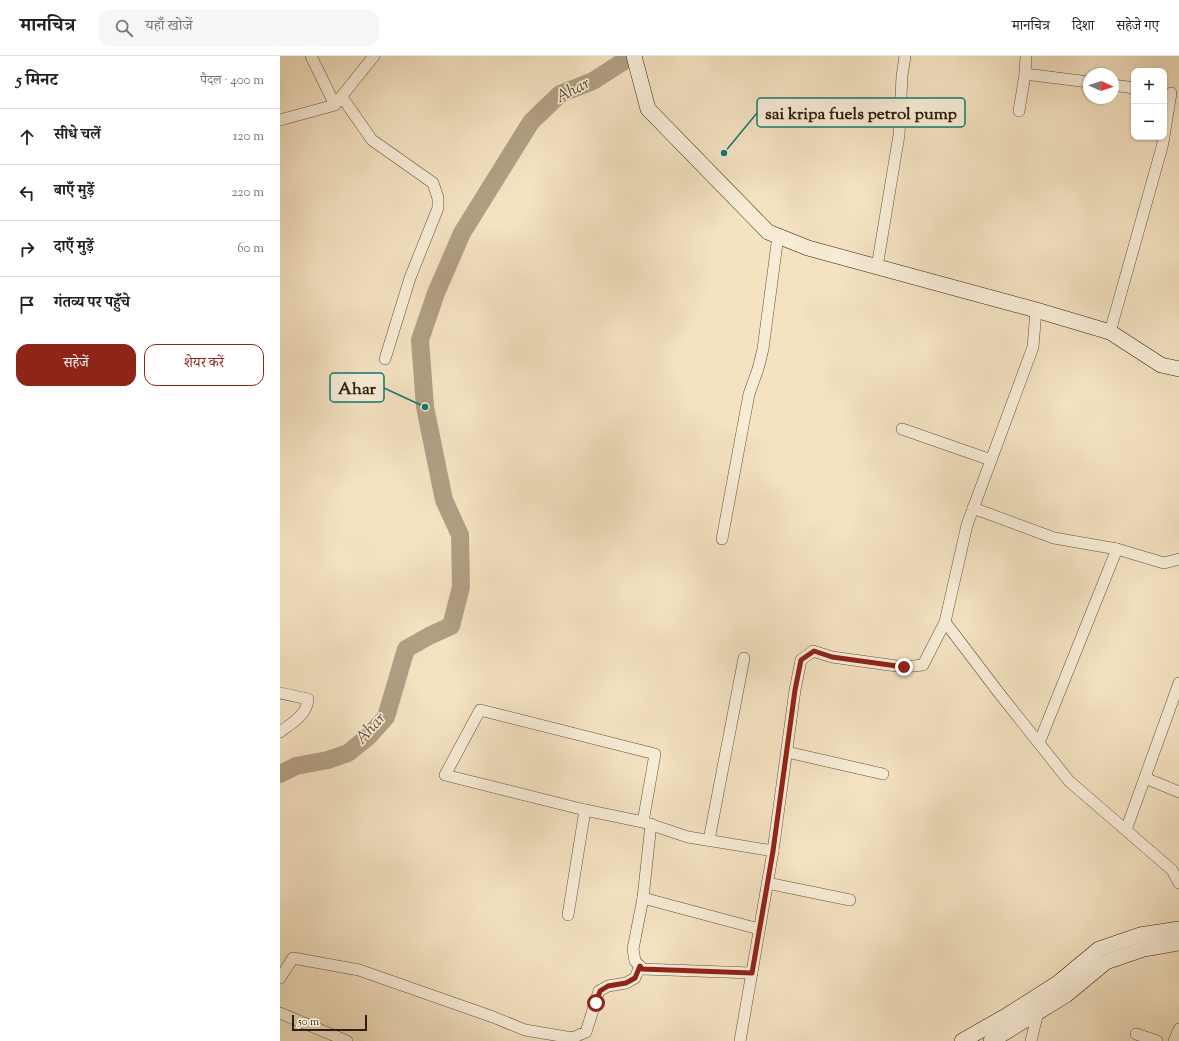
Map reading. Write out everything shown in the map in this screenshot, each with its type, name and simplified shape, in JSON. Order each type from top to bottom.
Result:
[{"type":"street","points":[[311,56],[338,101],[372,140],[433,183],[438,198],[438,208],[410,278],[385,359]]},
{"type":"street","points":[[280,120],[338,101],[374,56]]},
{"type":"street","points":[[634,56],[648,109],[768,232],[808,248],[1036,310],[1110,332],[1161,365],[1179,369]]},
{"type":"street","points":[[877,267],[899,135],[902,76],[905,56]]},
{"type":"street","points":[[1019,111],[1025,74],[1026,56]]},
{"type":"street","points":[[1025,74],[1083,81]]},
{"type":"street","points":[[1119,87],[1131,88]]},
{"type":"street","points":[[1167,118],[1171,93]]},
{"type":"street","points":[[1110,332],[1163,140]]},
{"type":"street","points":[[722,539],[749,394],[758,369],[762,349],[778,236]]},
{"type":"street","points":[[740,1041],[773,851],[795,690],[801,660],[814,651],[832,657],[904,667],[923,665],[945,622],[967,525],[1033,347],[1036,310]]},
{"type":"street","points":[[902,429],[991,460]]},
{"type":"street","points":[[973,508],[1054,538],[1118,549],[1164,563],[1179,559]]},
{"type":"street","points":[[1039,743],[1118,549]]},
{"type":"street","points":[[945,622],[1069,781],[1172,870],[1179,883]]},
{"type":"street","points":[[709,840],[744,658]]},
{"type":"street","points":[[1126,830],[1179,683]]},
{"type":"street","points":[[280,693],[308,699],[308,705],[301,716],[280,732]]},
{"type":"street","points":[[752,973],[642,969],[635,961],[633,949],[643,898],[647,823],[655,754],[480,710],[445,775],[584,810],[647,823],[688,837],[773,851]]},
{"type":"street","points":[[787,752],[883,774]]},
{"type":"street","points":[[1145,778],[1179,792]]},
{"type":"street","points":[[568,915],[584,810]]},
{"type":"street","points":[[767,883],[850,900]]},
{"type":"street","points":[[643,898],[759,929]]},
{"type":"street","points":[[962,1041],[1006,1016],[1058,983],[1099,949],[1140,935],[1179,928]]},
{"type":"street","points":[[991,1041],[1066,995],[1106,962],[1144,949],[1179,943]]},
{"type":"street","points":[[280,978],[293,958],[359,970],[493,1017],[523,1036],[572,1038],[586,1032],[600,991],[608,986],[626,983],[635,978],[640,966]]},
{"type":"street","points":[[1031,1041],[1038,1012]]},
{"type":"street","points":[[280,1013],[347,1041]]},
{"type":"street","points":[[1174,1041],[1179,1029]]},
{"type":"street","points":[[1136,1034],[1157,1041]]},
{"type":"waterway","name":"Ahar","points":[[280,774],[296,766],[328,760],[348,753],[369,736],[386,717],[406,649],[451,626],[461,587],[460,535],[444,500],[425,407],[420,340],[436,293],[462,233],[531,122],[560,94],[593,81],[632,56]]},
{"type":"place","name":"sai kripa fuels petrol pump","points":[[724,153]]},
{"type":"place","name":"Ahar","points":[[425,407]]},
{"type":"route","points":[[596,1003],[600,991],[608,986],[626,983],[635,978],[640,966],[642,969],[752,973],[773,851],[795,690],[801,660],[814,651],[832,657],[904,667]]}]
